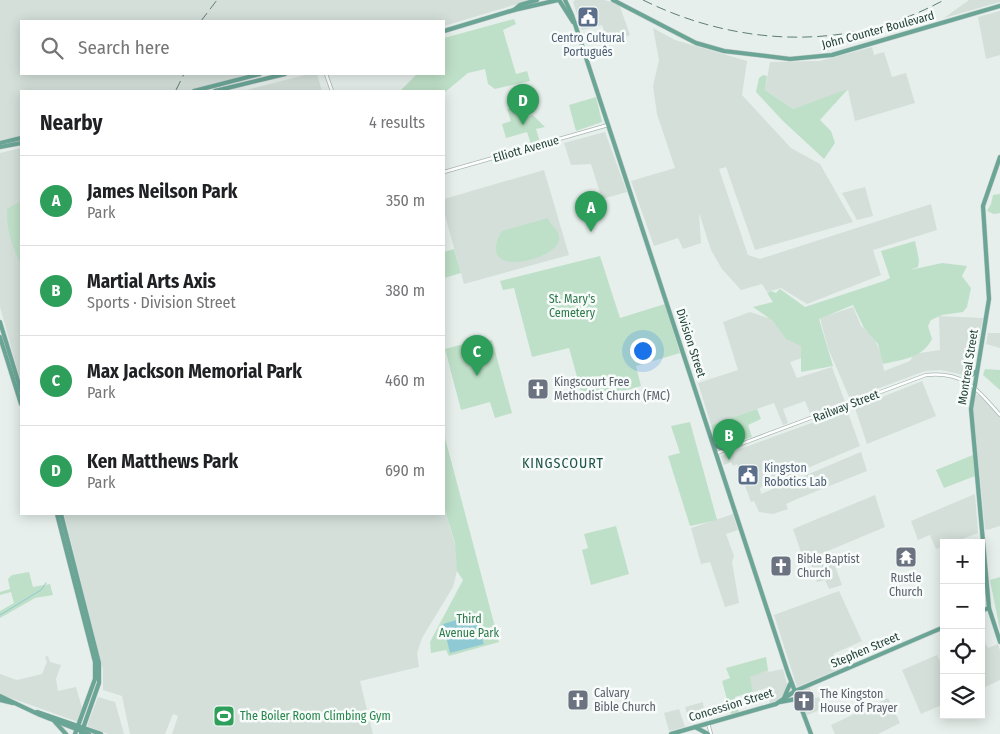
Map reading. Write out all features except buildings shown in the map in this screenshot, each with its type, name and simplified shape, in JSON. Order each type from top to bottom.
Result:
[{"type":"main road","points":[[514,10],[520,5],[537,0]]},
{"type":"main road","points":[[445,31],[514,10],[559,0]]},
{"type":"main road","name":"Division Street","points":[[559,0],[573,22]]},
{"type":"main road","name":"Division Street","points":[[565,0],[572,14],[573,22],[795,691]]},
{"type":"main road","name":"John Counter Boulevard","points":[[613,0],[696,43],[734,53],[790,59],[832,55],[1000,7]]},
{"type":"main road","points":[[198,90],[256,75]]},
{"type":"main road","points":[[219,90],[281,75]]},
{"type":"main road","points":[[0,143],[20,138]]},
{"type":"main road","points":[[0,147],[20,143]]},
{"type":"main road","name":"Montreal Street","points":[[1000,157],[990,182],[982,212],[989,299],[971,411],[990,608],[1000,642]]},
{"type":"main road","points":[[0,322],[20,388]]},
{"type":"main road","points":[[0,337],[20,401]]},
{"type":"main road","points":[[964,380],[977,371]]},
{"type":"main road","points":[[714,444],[718,448],[727,450]]},
{"type":"main road","points":[[57,515],[95,662],[95,679],[79,730]]},
{"type":"main road","points":[[61,515],[100,663],[99,683],[79,730]]},
{"type":"main road","points":[[985,609],[990,608]]},
{"type":"main road","name":"Stephen Street","points":[[795,691],[940,628]]},
{"type":"main road","name":"Division Street","points":[[788,670],[790,682],[799,700],[811,734]]},
{"type":"main road","points":[[783,700],[790,682]]},
{"type":"main road","name":"Concession Street","points":[[671,734],[776,704],[795,691]]},
{"type":"main road","points":[[0,696],[13,703]]},
{"type":"main road","points":[[0,700],[37,712],[79,730],[101,734]]},
{"type":"main road","points":[[776,704],[799,700]]},
{"type":"main road","points":[[37,712],[89,734]]},
{"type":"main road","points":[[51,719],[66,734]]},
{"type":"main road","points":[[695,727],[710,734]]},
{"type":"street","points":[[326,75],[332,90]]},
{"type":"street","name":"Elliott Avenue","points":[[445,172],[608,125]]},
{"type":"street","name":"Railway Street","points":[[717,454],[826,415],[918,378],[942,375],[964,380],[974,387],[1000,415]]},
{"type":"street","points":[[708,723],[710,734]]},
{"type":"shaded area","points":[[0,0],[531,0],[445,26],[445,20],[20,20],[20,75],[246,75],[197,90],[20,90],[20,136],[0,140]]},
{"type":"shaded area","points":[[575,0],[604,0],[619,4],[630,35],[608,42],[602,25],[582,30],[573,2]]},
{"type":"shaded area","points":[[969,0],[1000,0],[1000,2],[944,18]]},
{"type":"shaded area","points":[[1000,11],[1000,55],[986,59],[978,17]]},
{"type":"shaded area","points":[[653,28],[675,40],[747,61],[742,95],[791,148],[820,164],[853,222],[755,250],[726,167],[719,169],[748,255],[760,259],[931,204],[937,230],[873,250],[881,275],[807,304],[781,288],[767,292],[762,284],[741,290],[722,269],[711,250],[699,213],[701,243],[683,249],[678,238],[654,246],[631,181],[675,168],[657,114],[653,86],[659,60]]},
{"type":"shaded area","points":[[872,47],[874,55],[884,52],[892,77],[906,73],[915,103],[855,121],[848,90],[793,109],[765,90],[770,62],[820,61]]},
{"type":"shaded area","points":[[305,75],[317,75],[322,90],[246,90]]},
{"type":"shaded area","points":[[605,132],[627,192],[602,199],[591,164],[571,165],[564,143]]},
{"type":"shaded area","points":[[20,148],[20,379],[0,307],[0,153]]},
{"type":"shaded area","points":[[544,170],[569,255],[464,284],[445,216],[445,199]]},
{"type":"shaded area","points":[[865,187],[873,216],[857,220],[842,193]]},
{"type":"shaded area","points":[[809,307],[825,350],[790,362],[797,378],[832,367],[845,402],[811,416],[805,401],[783,409],[788,423],[783,425],[774,403],[711,425],[698,383],[738,370],[723,322],[750,312],[768,318]]},
{"type":"shaded area","points":[[853,307],[861,326],[874,338],[881,354],[884,371],[910,361],[914,354],[940,350],[939,316],[983,318],[972,372],[968,376],[941,370],[925,371],[850,399],[828,348],[820,318]]},
{"type":"shaded area","points":[[988,333],[1000,333],[1000,348],[986,344]]},
{"type":"shaded area","points":[[922,381],[936,416],[867,444],[855,408]]},
{"type":"shaded area","points":[[975,395],[979,395],[1000,417],[1000,526],[987,530],[985,529],[973,409]]},
{"type":"shaded area","points":[[847,410],[860,446],[760,488],[761,494],[861,452],[867,471],[786,504],[788,509],[773,514],[759,512],[754,501],[751,502],[737,464],[733,466],[731,462],[724,465],[721,456]]},
{"type":"shaded area","points":[[975,494],[978,533],[962,539],[940,539],[940,548],[936,549],[930,535],[918,540],[911,521]]},
{"type":"shaded area","points":[[875,495],[885,527],[804,561],[793,529]]},
{"type":"shaded area","points":[[445,510],[458,555],[453,587],[422,638],[417,653],[419,667],[360,681],[373,734],[172,734],[178,716],[173,714],[165,734],[130,734],[122,696],[103,690],[103,669],[64,515],[445,515]]},
{"type":"shaded area","points":[[733,514],[738,530],[726,534],[734,556],[732,562],[739,603],[725,607],[710,562],[701,564],[691,528]]},
{"type":"shaded area","points":[[831,555],[842,585],[829,589],[825,580],[817,582],[811,564]]},
{"type":"shaded area","points":[[839,591],[862,641],[833,654],[839,669],[797,687],[774,615]]},
{"type":"shaded area","points":[[985,642],[988,648],[998,644],[1000,650],[1000,680],[985,687]]},
{"type":"shaded area","points":[[937,655],[940,661],[940,706],[921,714],[902,670]]},
{"type":"shaded area","points":[[48,656],[50,662],[61,665],[56,679],[58,691],[76,687],[82,708],[78,722],[0,694],[0,674],[17,680],[42,674],[47,662],[45,657]]},
{"type":"shaded area","points":[[783,669],[788,688],[779,700],[770,703],[766,688],[753,692],[749,676],[768,670],[769,672]]},
{"type":"shaded area","points":[[809,686],[814,698],[819,697],[823,709],[807,715],[799,693]]},
{"type":"shaded area","points":[[98,697],[115,702],[124,734],[108,734],[87,726]]},
{"type":"shaded area","points":[[888,698],[900,723],[878,734],[835,734],[831,725]]},
{"type":"shaded area","points":[[703,702],[705,719],[690,723],[685,707]]},
{"type":"shaded area","points":[[679,709],[685,727],[669,731],[664,713]]},
{"type":"green space","points":[[514,19],[516,24],[503,30],[516,74],[527,71],[530,81],[495,89],[488,84],[485,69],[468,73],[445,92],[445,90],[401,90],[416,75],[445,75],[445,38]]},
{"type":"green space","points":[[763,75],[767,76],[765,90],[793,109],[848,89],[820,120],[831,131],[835,143],[824,159],[783,121],[756,92],[759,78]]},
{"type":"green space","points":[[596,97],[602,122],[576,131],[569,105]]},
{"type":"green space","points":[[515,106],[519,119],[533,115],[545,127],[536,129],[540,142],[531,144],[527,132],[506,138],[502,124],[511,121],[507,109]]},
{"type":"green space","points":[[1000,194],[1000,213],[994,214],[987,211],[993,195]]},
{"type":"green space","points":[[20,202],[20,262],[10,238],[7,209]]},
{"type":"green space","points":[[548,218],[559,234],[559,241],[554,248],[544,255],[518,262],[506,261],[498,256],[496,246],[502,231]]},
{"type":"green space","points":[[915,241],[919,260],[918,267],[910,270],[942,263],[967,266],[962,276],[971,288],[967,307],[963,312],[942,315],[931,320],[928,326],[932,339],[923,350],[911,357],[883,364],[878,344],[864,328],[853,305],[819,319],[833,366],[801,372],[801,346],[786,339],[773,321],[753,307],[773,302],[767,293],[771,291],[776,293],[780,289],[805,307],[884,281],[890,278],[881,251]]},
{"type":"green space","points":[[454,249],[461,273],[445,278],[445,252]]},
{"type":"green space","name":"St. Mary's Cemetery","points":[[600,256],[620,318],[665,304],[680,353],[636,366],[641,386],[584,402],[569,348],[532,357],[514,288],[503,290],[500,281]]},
{"type":"green space","points":[[479,340],[480,343],[492,340],[512,413],[495,418],[490,402],[461,410],[445,349]]},
{"type":"green space","points":[[985,369],[1000,370],[1000,390],[983,375]]},
{"type":"green space","points":[[757,409],[761,419],[748,425],[752,437],[723,447],[715,437],[711,425]]},
{"type":"green space","points":[[690,422],[717,520],[690,526],[668,456],[680,453],[671,426]]},
{"type":"green space","name":"Third Avenue Park","points":[[445,438],[499,642],[449,656],[446,650],[431,653],[430,642],[463,580],[457,571],[455,543],[445,510]]},
{"type":"green space","points":[[973,455],[975,476],[944,488],[936,470]]},
{"type":"green space","points":[[616,526],[629,574],[591,585],[582,550],[588,548],[584,534]]},
{"type":"green space","points":[[29,572],[33,587],[50,584],[53,595],[35,598],[0,618],[0,611],[14,603],[11,592],[0,595],[0,592],[10,589],[8,579],[12,575]]},
{"type":"green space","points":[[1000,577],[1000,630],[990,580]]},
{"type":"green space","points":[[766,657],[768,670],[750,677],[753,692],[735,697],[739,713],[731,714],[722,681],[730,678],[726,668]]},
{"type":"water","points":[[474,615],[484,644],[450,653],[443,624]]},
{"type":"waterway","points":[[0,615],[41,590],[46,583]]},
{"type":"railway","points":[[202,20],[217,0]]},
{"type":"railway","points":[[643,0],[679,16],[717,27],[755,34],[794,37],[832,35],[870,29],[908,17],[944,0]]},
{"type":"railway","points":[[176,90],[184,75]]},
{"type":"place","name":"Centro Cultural Português","points":[[588,17]]},
{"type":"place","name":"Ken Matthews Park","points":[[523,125]]},
{"type":"place","name":"James Neilson Park","points":[[591,232]]},
{"type":"place","name":"Max Jackson Memorial Park","points":[[477,376]]},
{"type":"place","name":"Kingscourt Free Methodist Church (FMC)","points":[[538,389]]},
{"type":"place","name":"Martial Arts Axis","points":[[729,460]]},
{"type":"place","name":"Kingston Robotics Lab","points":[[748,475]]},
{"type":"place","name":"Rustle Church","points":[[906,557]]},
{"type":"place","name":"Bible Baptist Church","points":[[781,566]]},
{"type":"place","name":"Calvary Bible Church","points":[[578,700]]},
{"type":"place","name":"The Kingston House of Prayer","points":[[804,701]]},
{"type":"place","name":"The Boiler Room Climbing Gym","points":[[224,716]]},
{"type":"district","name":"KINGSCOURT","points":[[563,463]]}]
